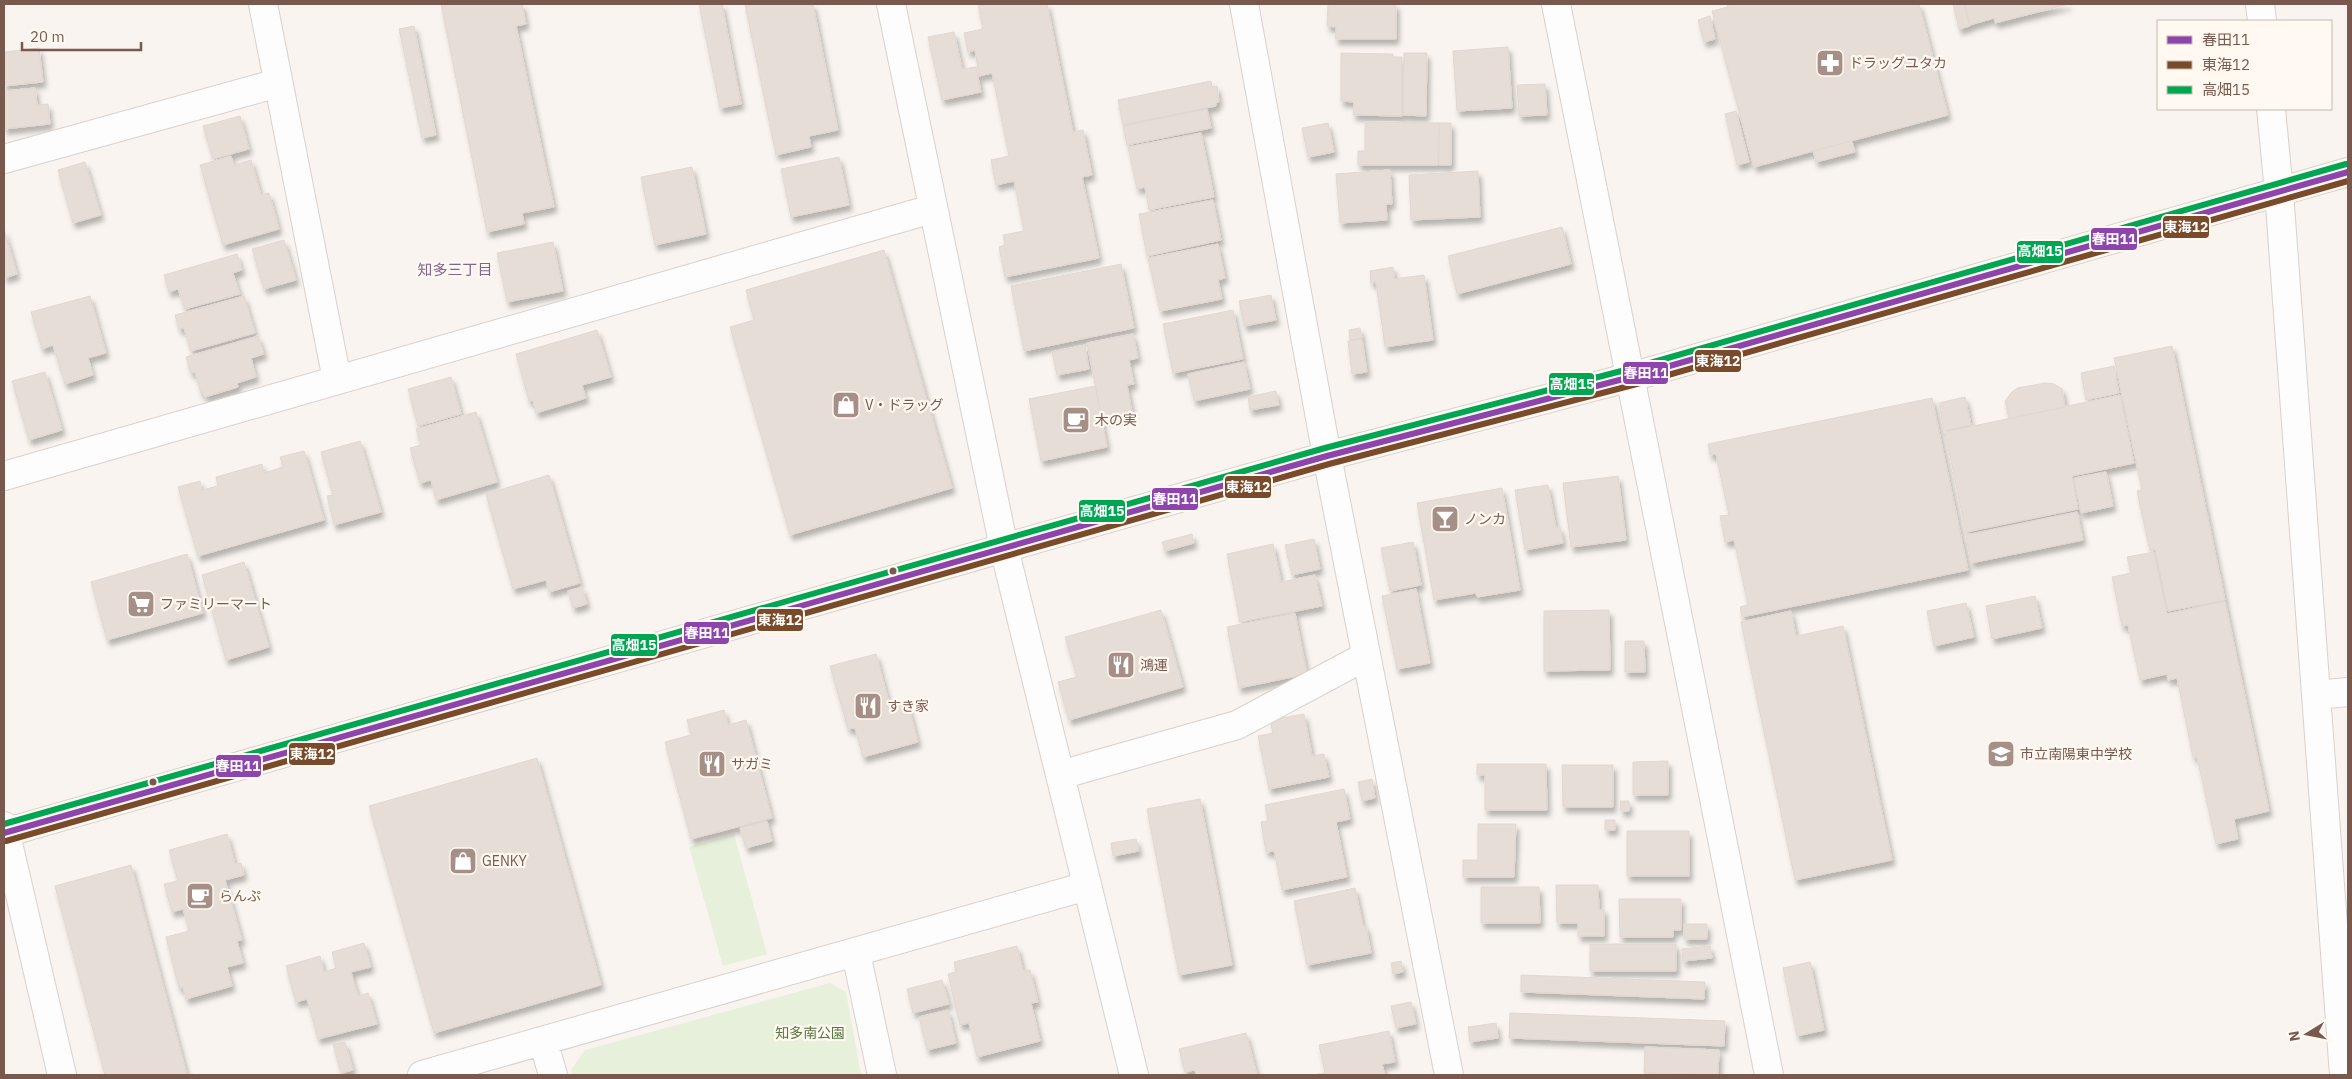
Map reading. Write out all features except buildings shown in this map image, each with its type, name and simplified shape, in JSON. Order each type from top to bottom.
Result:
[{"type":"street","points":[[263,4],[338,380]]},
{"type":"street","points":[[891,4],[932,209],[1004,548],[1134,1075]]},
{"type":"street","points":[[1244,4],[1327,456],[1449,1075]]},
{"type":"street","points":[[2260,4],[2262,20]]},
{"type":"street","points":[[1563,6],[1631,378],[1769,1075]]},
{"type":"street","points":[[4,159],[278,83]]},
{"type":"street","points":[[2271,110],[2279,192],[2344,1075]]},
{"type":"street","points":[[62,1075],[4,831],[1327,456],[1631,378],[2348,172]]},
{"type":"street","points":[[4,476],[932,209]]},
{"type":"street","points":[[1060,775],[1237,725],[1366,656]]},
{"type":"street","points":[[2317,695],[2348,692]]},
{"type":"street","points":[[422,1075],[1087,886]]},
{"type":"street","points":[[856,953],[882,1075]]},
{"type":"street","points":[[543,1041],[553,1075]]},
{"type":"green space","points":[[734,834],[767,954],[723,966],[689,847]]},
{"type":"green space","name":"知多南公園","points":[[830,983],[846,992],[861,1075],[572,1075],[571,1070],[585,1050]]},
{"type":"transit line","name":"高畑15","points":[[4,824],[1325,448],[1629,369],[2346,164]]},
{"type":"transit line","name":"春田11","points":[[4,833],[1327,456],[1631,377],[2348,172]]},
{"type":"transit line","name":"東海12","points":[[6,841],[1329,464],[1633,385],[2348,181]]},
{"type":"place","name":"ドラッグユタカ","points":[[1830,63]]},
{"type":"place","name":"V・ドラッグ","points":[[846,405]]},
{"type":"place","name":"木の実","points":[[1076,420]]},
{"type":"place","name":"ノンカ","points":[[1445,519]]},
{"type":"place","name":"ファミリーマート","points":[[141,604]]},
{"type":"place","name":"鴻運","points":[[1121,665]]},
{"type":"place","name":"すき家","points":[[868,706]]},
{"type":"place","name":"市立南陽東中学校","points":[[2001,754]]},
{"type":"place","name":"サガミ","points":[[712,764]]},
{"type":"place","name":"GENKY","points":[[463,861]]},
{"type":"place","name":"らんぷ","points":[[200,896]]},
{"type":"district","name":"知多三丁目","points":[[455,269]]}]
